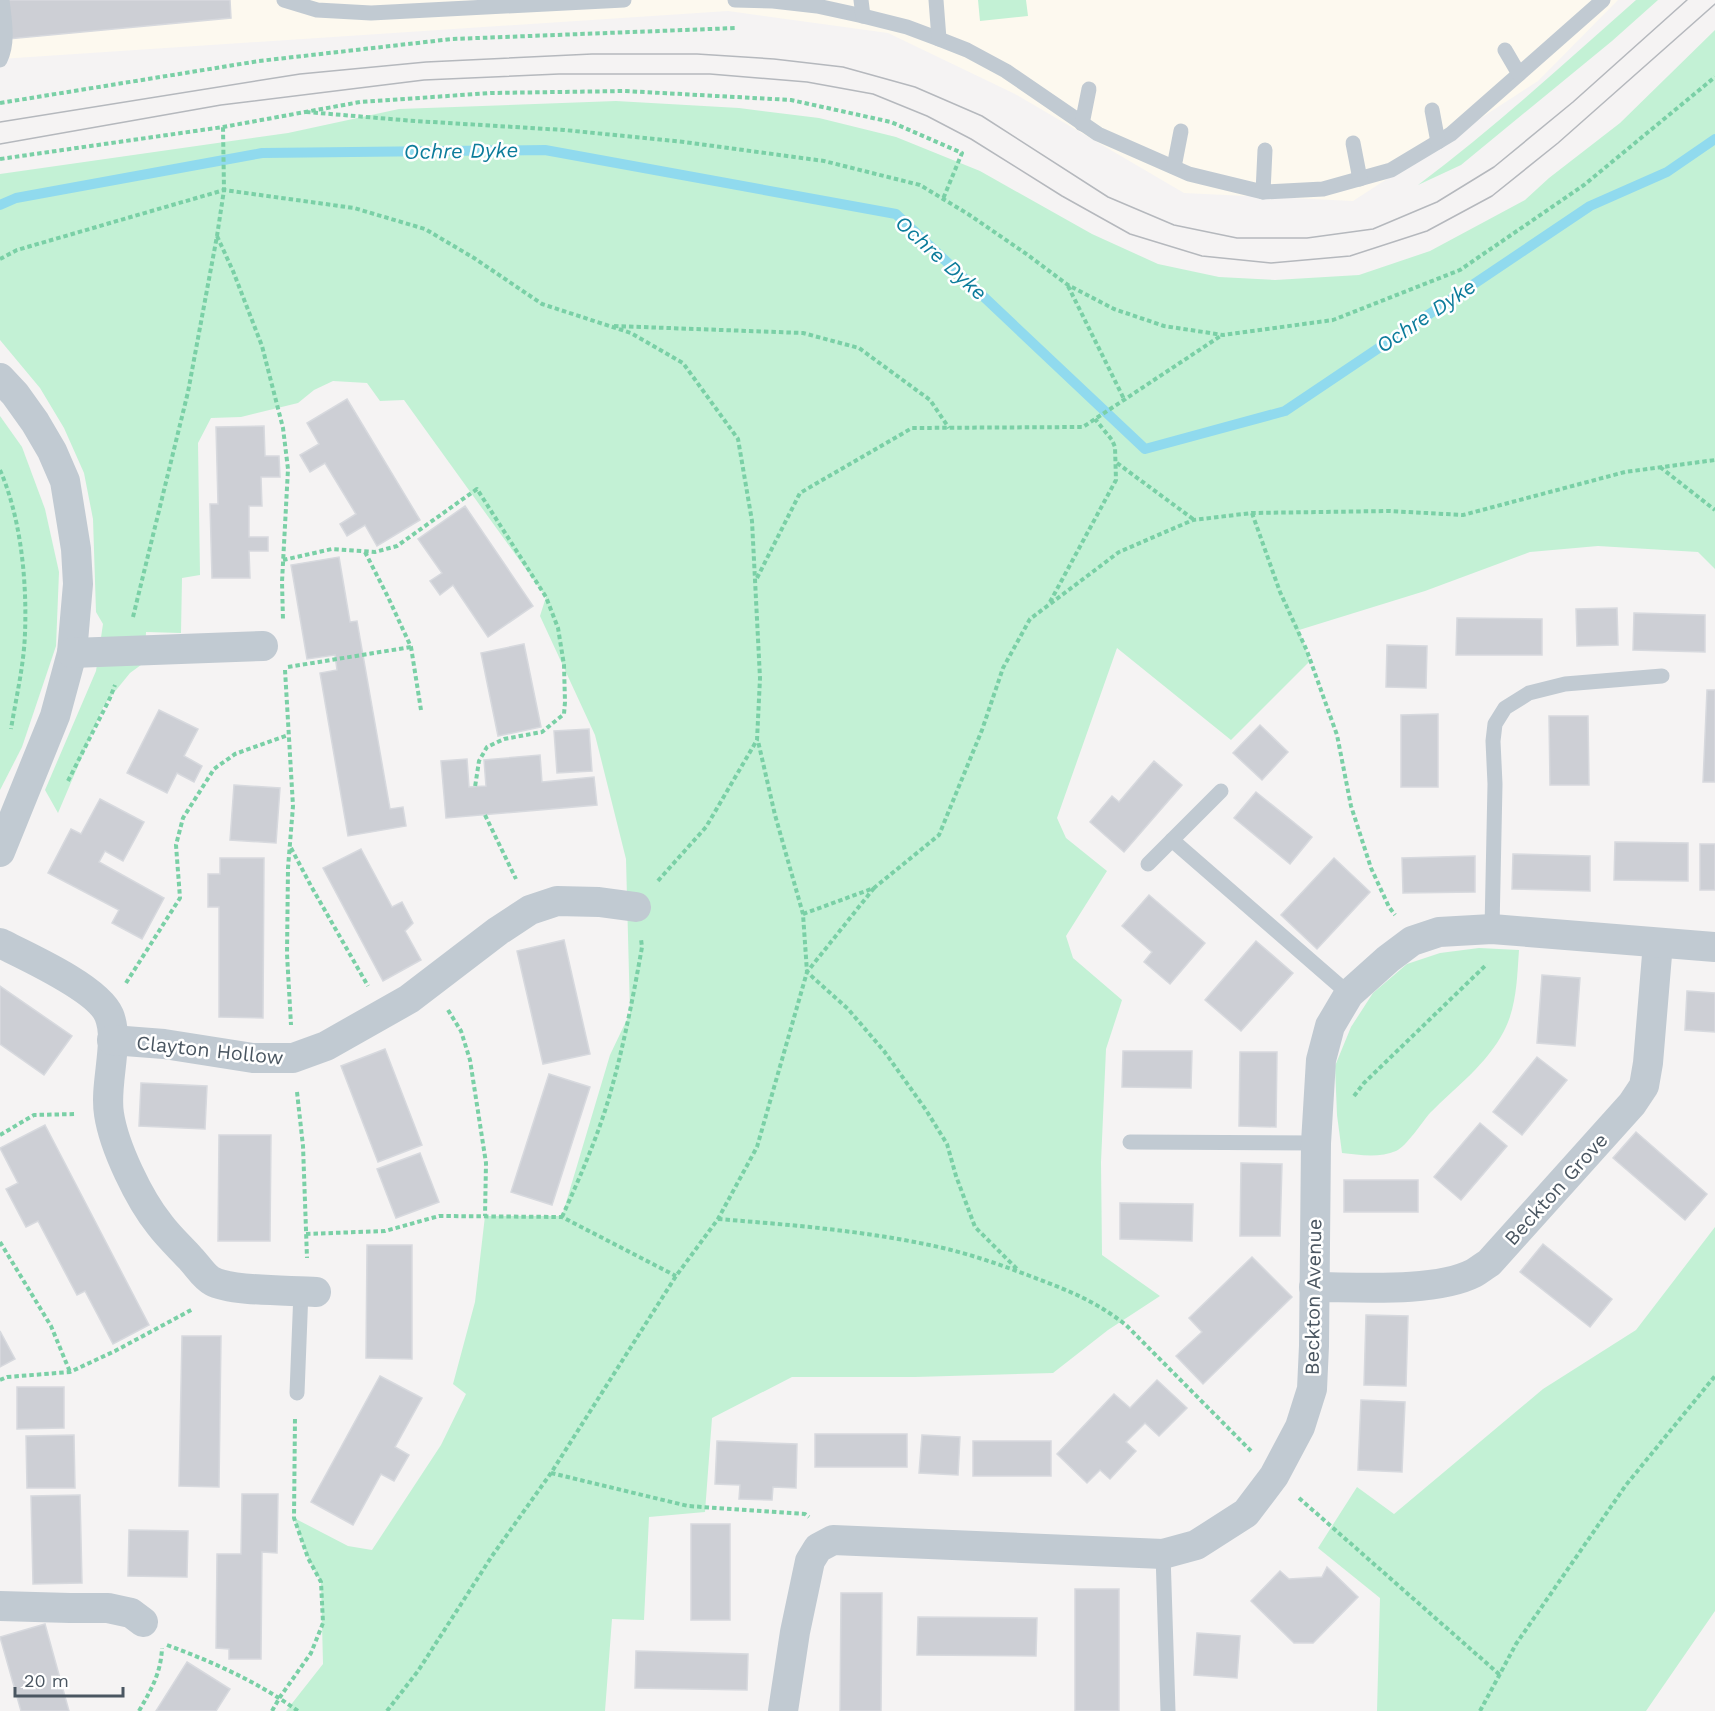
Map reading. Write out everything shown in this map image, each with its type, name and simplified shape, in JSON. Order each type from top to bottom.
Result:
[{"type":"street","points":[[0,378],[35,422],[52,451],[65,481],[78,584],[72,653],[55,716],[0,852]]},
{"type":"street","points":[[72,653],[263,646]]},
{"type":"street","name":"Clayton Hollow","points":[[0,943],[83,988],[108,1013],[112,1040],[164,1044],[253,1058],[293,1058],[326,1046],[409,999],[498,931],[530,910],[557,901],[599,902],[636,907]]},
{"type":"street","name":"Beckton Avenue","points":[[833,1540],[1163,1554],[1196,1545],[1246,1513],[1274,1476],[1300,1428],[1312,1389],[1316,1143],[1321,1060],[1330,1026],[1349,994],[1412,941],[1439,932],[1492,929],[1715,947]]},
{"type":"street","name":"Beckton Grove","points":[[1314,1287],[1410,1287],[1463,1277],[1489,1263],[1632,1104],[1644,1086],[1658,943]]},
{"type":"street","points":[[112,1040],[108,1092],[109,1114],[133,1183],[159,1224],[211,1281],[234,1287],[308,1291]]},
{"type":"street","points":[[783,1711],[795,1632],[810,1561],[818,1548],[833,1540]]},
{"type":"street","points":[[0,1606],[108,1608],[131,1613],[143,1622]]},
{"type":"lane","points":[[0,60],[3,55],[6,32],[2,0]]},
{"type":"lane","points":[[284,0],[317,10],[371,13],[624,0]]},
{"type":"lane","points":[[735,0],[862,8],[967,50],[1006,71],[1098,134],[1189,174],[1263,192],[1323,189],[1391,170],[1451,134],[1596,3]]},
{"type":"lane","points":[[936,0],[939,39]]},
{"type":"lane","points":[[1505,50],[1519,74]]},
{"type":"lane","points":[[1082,124],[1089,89]]},
{"type":"lane","points":[[1432,111],[1438,142]]},
{"type":"lane","points":[[1174,167],[1181,131]]},
{"type":"lane","points":[[1353,143],[1360,178]]},
{"type":"lane","points":[[1263,192],[1265,150]]},
{"type":"lane","points":[[1492,929],[1495,784],[1493,741],[1495,724],[1505,708],[1528,693],[1565,684],[1662,676]]},
{"type":"lane","points":[[1148,864],[1221,791]]},
{"type":"lane","points":[[1172,840],[1349,994]]},
{"type":"lane","points":[[1130,1142],[1316,1143]]},
{"type":"lane","points":[[297,1394],[308,1291]]},
{"type":"lane","points":[[1163,1554],[1168,1711]]},
{"type":"path","points":[[0,103],[259,61],[452,39],[746,28]]},
{"type":"path","points":[[306,112],[608,134],[684,142],[812,159],[920,184],[968,214],[1068,285],[1114,309],[1164,326],[1223,335],[1333,320],[1460,270],[1584,184],[1715,77]]},
{"type":"path","points":[[0,159],[223,127],[360,102],[491,93],[625,91],[791,100],[891,122],[962,153],[943,199]]},
{"type":"path","points":[[21,800],[59,799],[110,698],[125,652],[188,392],[224,190],[223,127]]},
{"type":"path","points":[[0,259],[18,250],[224,190],[354,208],[425,229],[474,258],[542,304],[631,333],[683,363],[738,439],[752,521],[760,678],[758,740],[775,815],[802,914],[807,972],[758,1147],[718,1219],[676,1276],[551,1473],[492,1556],[417,1671],[387,1711]]},
{"type":"path","points":[[1068,285],[1125,401]]},
{"type":"path","points":[[607,326],[803,333],[859,348],[930,400],[949,428]]},
{"type":"path","points":[[755,580],[800,493],[912,428],[1083,427],[1223,335]]},
{"type":"path","points":[[1048,605],[1116,480],[1115,447],[1095,419]]},
{"type":"path","points":[[807,972],[874,888],[939,835],[982,730],[1003,668],[1029,619],[1119,552],[1193,520],[1252,513],[1389,511],[1463,515],[1625,472],[1715,460]]},
{"type":"path","points":[[1117,463],[1193,520]]},
{"type":"path","points":[[1660,467],[1715,510]]},
{"type":"path","points":[[0,470],[7,486],[16,525],[24,579],[25,635],[11,731]]},
{"type":"path","points":[[283,560],[332,549],[375,552],[397,546],[477,489],[546,597],[558,628],[564,665],[566,702],[564,714],[542,732],[504,739],[487,747],[479,761],[475,787]]},
{"type":"path","points":[[1252,513],[1280,592],[1307,651],[1337,735],[1351,806],[1371,868],[1389,907],[1412,941]]},
{"type":"path","points":[[364,551],[411,647],[421,710]]},
{"type":"path","points":[[285,667],[411,647]]},
{"type":"path","points":[[100,1003],[125,984],[180,898],[176,845],[183,818],[214,769],[235,754],[288,735]]},
{"type":"path","points":[[562,1217],[583,1171],[608,1102],[619,1061],[642,947],[636,907],[706,827],[758,740]]},
{"type":"path","points":[[485,815],[530,910]]},
{"type":"path","points":[[291,848],[384,1014]]},
{"type":"path","points":[[802,914],[874,888]]},
{"type":"path","points":[[1350,1101],[1364,1083],[1490,960]]},
{"type":"path","points":[[807,972],[848,1009],[884,1051],[926,1110],[947,1144],[975,1227],[1020,1272]]},
{"type":"path","points":[[431,983],[461,1032],[470,1060],[486,1163],[485,1216]]},
{"type":"path","points":[[293,1058],[303,1146],[308,1291]]},
{"type":"path","points":[[0,1135],[34,1114],[109,1114]]},
{"type":"path","points":[[306,1234],[385,1231],[439,1216],[562,1217],[676,1276]]},
{"type":"path","points":[[718,1219],[802,1226],[943,1248],[1077,1293],[1108,1310],[1126,1325],[1274,1476],[1500,1675]]},
{"type":"path","points":[[0,1242],[51,1326],[70,1372]]},
{"type":"path","points":[[0,1380],[7,1377],[70,1372],[116,1351],[206,1300],[211,1281]]},
{"type":"path","points":[[1480,1711],[1516,1644],[1626,1485],[1715,1376]]},
{"type":"path","points":[[272,1711],[279,1697],[311,1653],[323,1623],[321,1582],[308,1558],[294,1518],[294,1435],[297,1394]]},
{"type":"path","points":[[551,1473],[688,1506],[805,1514],[833,1540]]},
{"type":"path","points":[[139,1711],[156,1681],[162,1660],[163,1644],[241,1676],[279,1697],[298,1711]]},
{"type":"shaded area","points":[[0,0],[1618,0],[1538,81],[1353,201],[1184,193],[1015,94],[888,33],[728,11],[0,59]]},
{"type":"green space","points":[[978,0],[1026,0],[1028,16],[980,21]]},
{"type":"green space","points":[[1636,0],[1658,0],[1612,41],[1461,165],[1418,185],[1502,118]]},
{"type":"green space","points":[[1715,30],[1715,569],[1698,552],[1598,546],[1530,552],[1425,591],[1299,630],[1310,661],[1231,740],[1117,648],[1057,818],[1066,838],[1107,871],[1066,936],[1073,958],[1122,1000],[1106,1049],[1101,1162],[1102,1255],[1160,1296],[1108,1330],[1053,1373],[915,1377],[792,1377],[712,1418],[705,1512],[649,1517],[644,1620],[612,1619],[605,1711],[286,1711],[323,1664],[321,1582],[308,1558],[294,1518],[348,1546],[372,1550],[441,1445],[466,1394],[453,1384],[475,1302],[485,1216],[562,1216],[610,1055],[630,1013],[626,859],[595,735],[540,616],[546,597],[404,400],[380,401],[367,383],[333,381],[314,390],[298,403],[241,417],[211,418],[198,443],[200,575],[182,578],[181,633],[146,632],[145,662],[130,673],[104,705],[58,813],[45,790],[96,671],[103,624],[96,612],[93,519],[84,473],[64,428],[40,388],[0,340],[0,174],[288,133],[399,109],[616,101],[739,108],[819,118],[896,137],[980,171],[1092,234],[1158,264],[1219,277],[1275,280],[1359,275],[1430,251],[1525,200],[1549,178],[1620,123]]},
{"type":"green space","points":[[0,416],[22,447],[45,509],[59,572],[56,646],[22,747],[0,790]]},
{"type":"green space","points":[[1479,948],[1519,950],[1512,1012],[1497,1043],[1480,1065],[1430,1113],[1400,1149],[1376,1155],[1342,1153],[1337,1115],[1335,1066],[1351,1027],[1373,993],[1407,964],[1440,953]]},
{"type":"green space","points":[[1715,1227],[1715,1611],[1646,1711],[1377,1711],[1380,1598],[1318,1548],[1357,1487],[1394,1514],[1543,1389],[1636,1330]]},
{"type":"building","points":[[4,0],[230,0],[231,18],[8,39]]},
{"type":"building","points":[[347,399],[420,520],[377,546],[365,525],[347,536],[340,524],[356,514],[325,463],[310,472],[300,455],[319,444],[307,423]]},
{"type":"building","points":[[264,426],[265,456],[279,456],[280,477],[261,477],[262,506],[249,506],[249,537],[268,537],[268,551],[249,551],[250,578],[212,578],[210,504],[218,504],[216,427]]},
{"type":"building","points":[[465,506],[533,606],[488,637],[453,585],[440,595],[430,581],[442,573],[418,539]]},
{"type":"building","points":[[339,557],[350,622],[357,621],[390,809],[403,807],[406,826],[348,836],[320,673],[337,670],[335,655],[307,659],[291,565]]},
{"type":"building","points":[[1617,608],[1618,645],[1577,646],[1576,609]]},
{"type":"building","points":[[1634,613],[1705,615],[1705,652],[1633,650]]},
{"type":"building","points":[[1457,618],[1542,619],[1542,655],[1456,655]]},
{"type":"building","points":[[524,644],[541,727],[498,736],[481,653]]},
{"type":"building","points":[[1387,645],[1427,646],[1426,688],[1386,687]]},
{"type":"building","points":[[1707,690],[1715,690],[1715,782],[1703,782]]},
{"type":"building","points":[[159,710],[198,729],[184,756],[202,766],[194,782],[177,773],[167,793],[127,773]]},
{"type":"building","points":[[1438,714],[1438,787],[1401,787],[1401,715]]},
{"type":"building","points":[[1549,716],[1588,716],[1589,785],[1550,785]]},
{"type":"building","points":[[1260,725],[1288,752],[1262,780],[1233,753]]},
{"type":"building","points":[[589,729],[592,771],[557,773],[554,731]]},
{"type":"building","points":[[540,755],[542,782],[594,777],[597,805],[446,818],[441,761],[467,759],[469,787],[486,786],[484,760]]},
{"type":"building","points":[[1154,761],[1182,785],[1124,852],[1090,822],[1112,796],[1119,802]]},
{"type":"building","points":[[234,785],[280,788],[276,843],[230,840]]},
{"type":"building","points":[[1256,792],[1312,837],[1290,864],[1234,818]]},
{"type":"building","points":[[100,799],[144,822],[123,861],[105,851],[99,862],[164,898],[142,939],[112,923],[119,910],[48,873],[71,829],[81,834]]},
{"type":"building","points":[[1615,842],[1688,843],[1688,881],[1614,880]]},
{"type":"building","points":[[1700,844],[1715,844],[1715,890],[1700,890]]},
{"type":"building","points":[[361,849],[392,907],[402,902],[413,923],[405,931],[421,960],[383,981],[323,868]]},
{"type":"building","points":[[1513,854],[1590,856],[1590,891],[1512,889]]},
{"type":"building","points":[[1475,856],[1475,892],[1403,893],[1402,858]]},
{"type":"building","points":[[220,858],[264,858],[263,1018],[219,1017],[219,907],[208,907],[208,874],[220,874]]},
{"type":"building","points":[[1334,858],[1370,892],[1317,949],[1281,915]]},
{"type":"building","points":[[1149,895],[1205,943],[1170,984],[1144,962],[1152,952],[1122,926]]},
{"type":"building","points":[[564,940],[590,1054],[543,1064],[517,951]]},
{"type":"building","points":[[1256,941],[1293,973],[1241,1031],[1205,1000]]},
{"type":"building","points":[[1542,975],[1580,978],[1575,1046],[1537,1043]]},
{"type":"building","points":[[0,986],[72,1036],[44,1075],[0,1044]]},
{"type":"building","points":[[1687,991],[1715,993],[1715,1032],[1685,1030]]},
{"type":"building","points":[[385,1049],[422,1145],[378,1162],[341,1066]]},
{"type":"building","points":[[1123,1051],[1192,1051],[1191,1088],[1122,1087]]},
{"type":"building","points":[[1240,1052],[1277,1052],[1276,1127],[1239,1126]]},
{"type":"building","points":[[1537,1057],[1567,1080],[1522,1135],[1493,1112]]},
{"type":"building","points":[[549,1074],[590,1087],[552,1205],[511,1192]]},
{"type":"building","points":[[141,1083],[207,1086],[205,1129],[139,1126]]},
{"type":"building","points":[[1480,1123],[1507,1146],[1461,1200],[1434,1177]]},
{"type":"building","points":[[45,1125],[149,1325],[113,1344],[85,1291],[77,1295],[38,1221],[26,1227],[6,1189],[18,1183],[0,1148]]},
{"type":"building","points":[[1636,1132],[1707,1194],[1685,1220],[1613,1158]]},
{"type":"building","points":[[219,1135],[271,1135],[270,1241],[218,1241]]},
{"type":"building","points":[[420,1153],[439,1202],[396,1218],[377,1169]]},
{"type":"building","points":[[1241,1163],[1282,1164],[1280,1236],[1240,1236]]},
{"type":"building","points":[[1344,1180],[1418,1180],[1418,1212],[1344,1212]]},
{"type":"building","points":[[1120,1203],[1193,1204],[1192,1241],[1120,1239]]},
{"type":"building","points":[[1543,1244],[1612,1299],[1590,1327],[1520,1272]]},
{"type":"building","points":[[367,1245],[412,1245],[412,1359],[366,1358]]},
{"type":"building","points":[[1252,1257],[1292,1297],[1203,1384],[1176,1356],[1202,1332],[1189,1318]]},
{"type":"building","points":[[1366,1315],[1408,1316],[1406,1386],[1364,1385]]},
{"type":"building","points":[[0,1331],[15,1359],[0,1367]]},
{"type":"building","points":[[182,1336],[221,1336],[219,1487],[179,1486]]},
{"type":"building","points":[[380,1376],[422,1398],[395,1447],[409,1455],[394,1481],[381,1474],[353,1525],[311,1502]]},
{"type":"building","points":[[1157,1380],[1187,1408],[1159,1436],[1145,1423],[1126,1442],[1136,1451],[1110,1479],[1100,1470],[1087,1483],[1057,1454],[1114,1394],[1130,1408]]},
{"type":"building","points":[[17,1387],[64,1387],[64,1428],[17,1429]]},
{"type":"building","points":[[1361,1400],[1405,1402],[1402,1472],[1358,1470]]},
{"type":"building","points":[[815,1434],[907,1434],[907,1467],[815,1467]]},
{"type":"building","points":[[74,1435],[75,1488],[27,1488],[26,1436]]},
{"type":"building","points":[[922,1435],[960,1437],[958,1475],[919,1473]]},
{"type":"building","points":[[717,1441],[797,1444],[796,1488],[773,1487],[772,1500],[739,1499],[740,1485],[715,1484]]},
{"type":"building","points":[[973,1441],[1051,1441],[1051,1476],[973,1476]]},
{"type":"building","points":[[242,1494],[278,1494],[277,1553],[262,1552],[261,1659],[229,1659],[229,1649],[216,1648],[217,1554],[241,1554]]},
{"type":"building","points":[[80,1495],[82,1583],[33,1584],[31,1496]]},
{"type":"building","points":[[691,1524],[730,1524],[730,1620],[691,1620]]},
{"type":"building","points":[[129,1530],[188,1531],[187,1577],[128,1576]]},
{"type":"building","points":[[1327,1567],[1358,1597],[1313,1643],[1294,1643],[1251,1601],[1280,1571],[1289,1579],[1322,1577]]},
{"type":"building","points":[[1075,1589],[1119,1589],[1119,1711],[1075,1711]]},
{"type":"building","points":[[841,1593],[882,1593],[881,1711],[840,1711]]},
{"type":"building","points":[[918,1617],[1037,1618],[1036,1656],[917,1655]]},
{"type":"building","points":[[45,1624],[69,1711],[21,1711],[0,1637]]},
{"type":"building","points":[[1197,1633],[1240,1636],[1237,1678],[1194,1675]]},
{"type":"building","points":[[636,1651],[748,1654],[747,1690],[635,1688]]},
{"type":"building","points":[[187,1662],[230,1689],[216,1711],[156,1711]]},
{"type":"waterway","name":"Ochre Dyke","points":[[0,205],[16,198],[262,153],[545,150],[896,214],[1145,449],[1285,411],[1590,206],[1667,172],[1715,139]]},
{"type":"tram line","points":[[0,122],[300,74],[426,62],[592,54],[697,54],[774,59],[843,67],[915,87],[982,116],[1108,197],[1174,225],[1237,238],[1307,238],[1373,229],[1437,202],[1494,167],[1573,102],[1687,0]]},
{"type":"tram line","points":[[0,144],[221,105],[424,80],[559,74],[710,74],[807,82],[873,94],[927,116],[971,139],[1062,196],[1130,234],[1202,256],[1271,263],[1350,256],[1427,231],[1492,196],[1558,143],[1715,4]]}]
